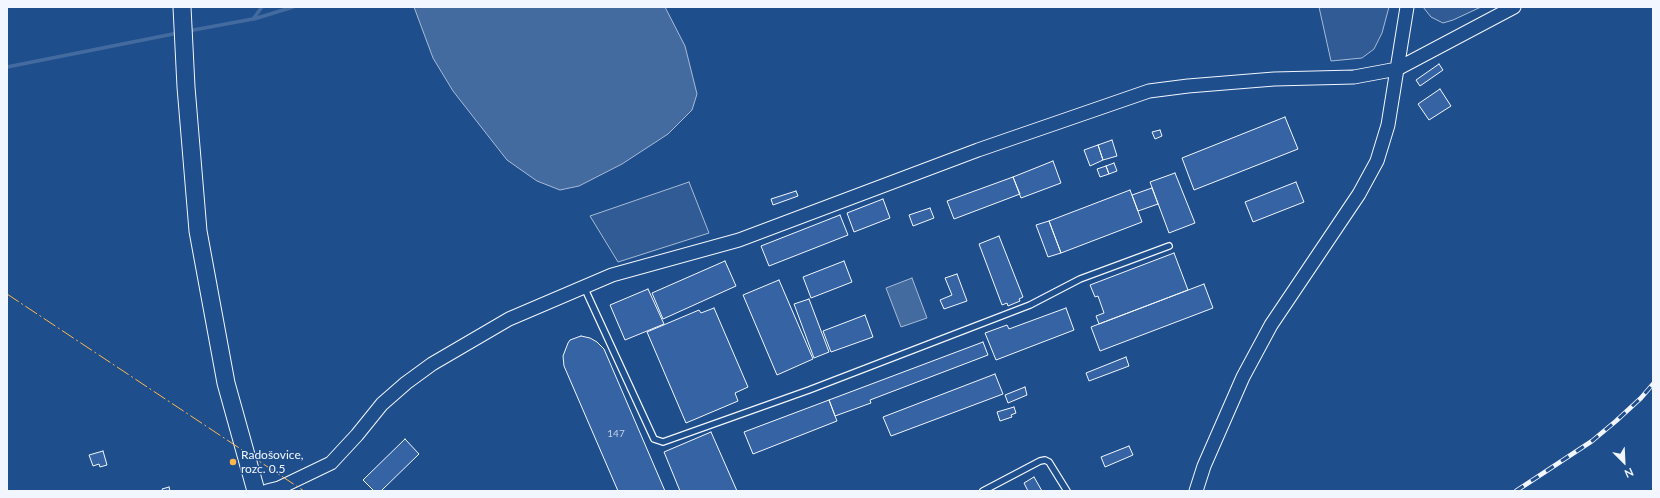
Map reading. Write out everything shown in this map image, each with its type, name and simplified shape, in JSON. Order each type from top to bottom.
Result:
[{"type":"main road","points":[[182,7],[186,95],[198,231],[226,383],[256,491]]},
{"type":"street","points":[[1196,491],[1204,466],[1243,377],[1271,325],[1359,194],[1377,161],[1388,125],[1407,7]]},
{"type":"street","points":[[267,491],[279,488],[330,463],[357,435],[382,404],[406,383],[432,364],[509,319],[612,275],[739,240],[978,150],[1149,90],[1274,79],[1354,77],[1397,68],[1514,7]]},
{"type":"lane","points":[[584,287],[654,439],[658,442],[663,442],[809,390],[1030,306],[1080,280],[1169,246]]},
{"type":"lane","points":[[983,491],[1040,461],[1045,460],[1049,462],[1067,491]]},
{"type":"shaded area","points":[[414,7],[665,7],[685,46],[697,94],[692,110],[668,134],[622,164],[579,186],[560,190],[537,181],[507,160],[453,91],[433,58]]},
{"type":"shaded area","points":[[1319,7],[1389,7],[1382,33],[1374,49],[1362,58],[1331,61]]},
{"type":"shaded area","points":[[1423,7],[1481,7],[1443,23],[1431,17]]},
{"type":"shaded area","points":[[689,182],[709,233],[618,262],[590,216]]},
{"type":"shaded area","points":[[912,278],[927,318],[901,327],[886,288]]},
{"type":"building","points":[[1439,64],[1443,70],[1420,86],[1416,80]]},
{"type":"building","points":[[1440,89],[1451,106],[1429,120],[1418,104]]},
{"type":"building","points":[[1285,117],[1298,149],[1194,190],[1182,158]]},
{"type":"building","points":[[1160,130],[1162,136],[1155,139],[1152,132]]},
{"type":"building","points":[[1112,140],[1117,156],[1103,160],[1098,145]]},
{"type":"building","points":[[1098,145],[1103,160],[1090,166],[1084,150]]},
{"type":"building","points":[[1053,161],[1061,183],[1021,198],[1013,177]]},
{"type":"building","points":[[1114,163],[1117,171],[1109,174],[1106,166]]},
{"type":"building","points":[[1106,166],[1109,174],[1100,177],[1097,169]]},
{"type":"building","points":[[1175,173],[1195,223],[1169,233],[1150,182]]},
{"type":"building","points":[[1013,177],[1020,194],[954,219],[947,201]]},
{"type":"building","points":[[1296,182],[1304,202],[1253,222],[1245,202]]},
{"type":"building","points":[[1152,188],[1158,204],[1138,211],[1132,195]]},
{"type":"building","points":[[1130,190],[1142,222],[1061,253],[1049,221]]},
{"type":"building","points":[[796,191],[798,196],[773,205],[771,199]]},
{"type":"building","points":[[883,199],[890,218],[854,232],[847,213]]},
{"type":"building","points":[[930,208],[934,218],[913,226],[909,215]]},
{"type":"building","points":[[840,215],[848,235],[769,266],[761,246]]},
{"type":"building","points":[[1049,221],[1061,253],[1048,257],[1036,225]]},
{"type":"building","points":[[999,236],[1023,297],[1019,299],[1020,301],[1008,306],[1007,303],[1002,305],[979,244]]},
{"type":"building","points":[[1174,253],[1188,290],[1099,324],[1096,316],[1104,313],[1098,296],[1095,297],[1090,285]]},
{"type":"building","points":[[725,261],[736,286],[663,319],[652,293]]},
{"type":"building","points":[[844,261],[852,282],[811,298],[803,277]]},
{"type":"building","points":[[957,274],[967,301],[944,309],[940,300],[952,295],[945,278]]},
{"type":"building","points":[[779,280],[813,359],[777,375],[743,295]]},
{"type":"building","points":[[1204,284],[1213,308],[1100,351],[1091,327]]},
{"type":"building","points":[[648,289],[664,324],[625,340],[610,305]]},
{"type":"building","points":[[809,299],[829,352],[814,358],[794,304]]},
{"type":"building","points":[[714,308],[748,387],[735,393],[738,401],[686,423],[647,332],[699,310],[701,313]]},
{"type":"building","points":[[1066,308],[1074,330],[996,360],[985,333],[1007,325],[1009,329]]},
{"type":"building","points":[[865,315],[873,337],[831,352],[823,331]]},
{"type":"building","points":[[581,336],[590,338],[604,349],[665,491],[618,491],[564,366],[563,356],[568,343],[570,340]]},
{"type":"building","points":[[983,342],[988,355],[870,400],[871,403],[835,416],[829,400]]},
{"type":"building","points":[[1126,357],[1129,366],[1089,381],[1086,373]]},
{"type":"building","points":[[995,374],[1003,394],[891,436],[883,417]]},
{"type":"building","points":[[1025,387],[1027,395],[1008,403],[1005,395]]},
{"type":"building","points":[[829,400],[837,421],[753,454],[744,432]]},
{"type":"building","points":[[1014,407],[1016,413],[1011,415],[1012,417],[1000,421],[997,412]]},
{"type":"building","points":[[711,432],[737,491],[680,491],[664,452]]},
{"type":"building","points":[[405,439],[419,454],[381,491],[374,491],[363,480]]},
{"type":"building","points":[[1129,446],[1133,455],[1105,467],[1101,457]]},
{"type":"building","points":[[103,451],[107,465],[100,467],[99,464],[93,466],[89,455]]},
{"type":"building","points":[[1034,477],[1042,491],[1028,491],[1024,483]]},
{"type":"building","points":[[169,487],[170,491],[163,491],[162,489]]},
{"type":"waterway","points":[[188,31],[253,19],[262,7]]},
{"type":"waterway","points":[[254,19],[293,7]]},
{"type":"waterway","points":[[7,67],[178,33]]},
{"type":"railway","points":[[1516,491],[1592,441],[1641,398],[1653,384]]},
{"type":"power","points":[[7,294],[304,491]]},
{"type":"place","name":"Radošovice, rozc. 0.5","points":[[233,462]]}]
